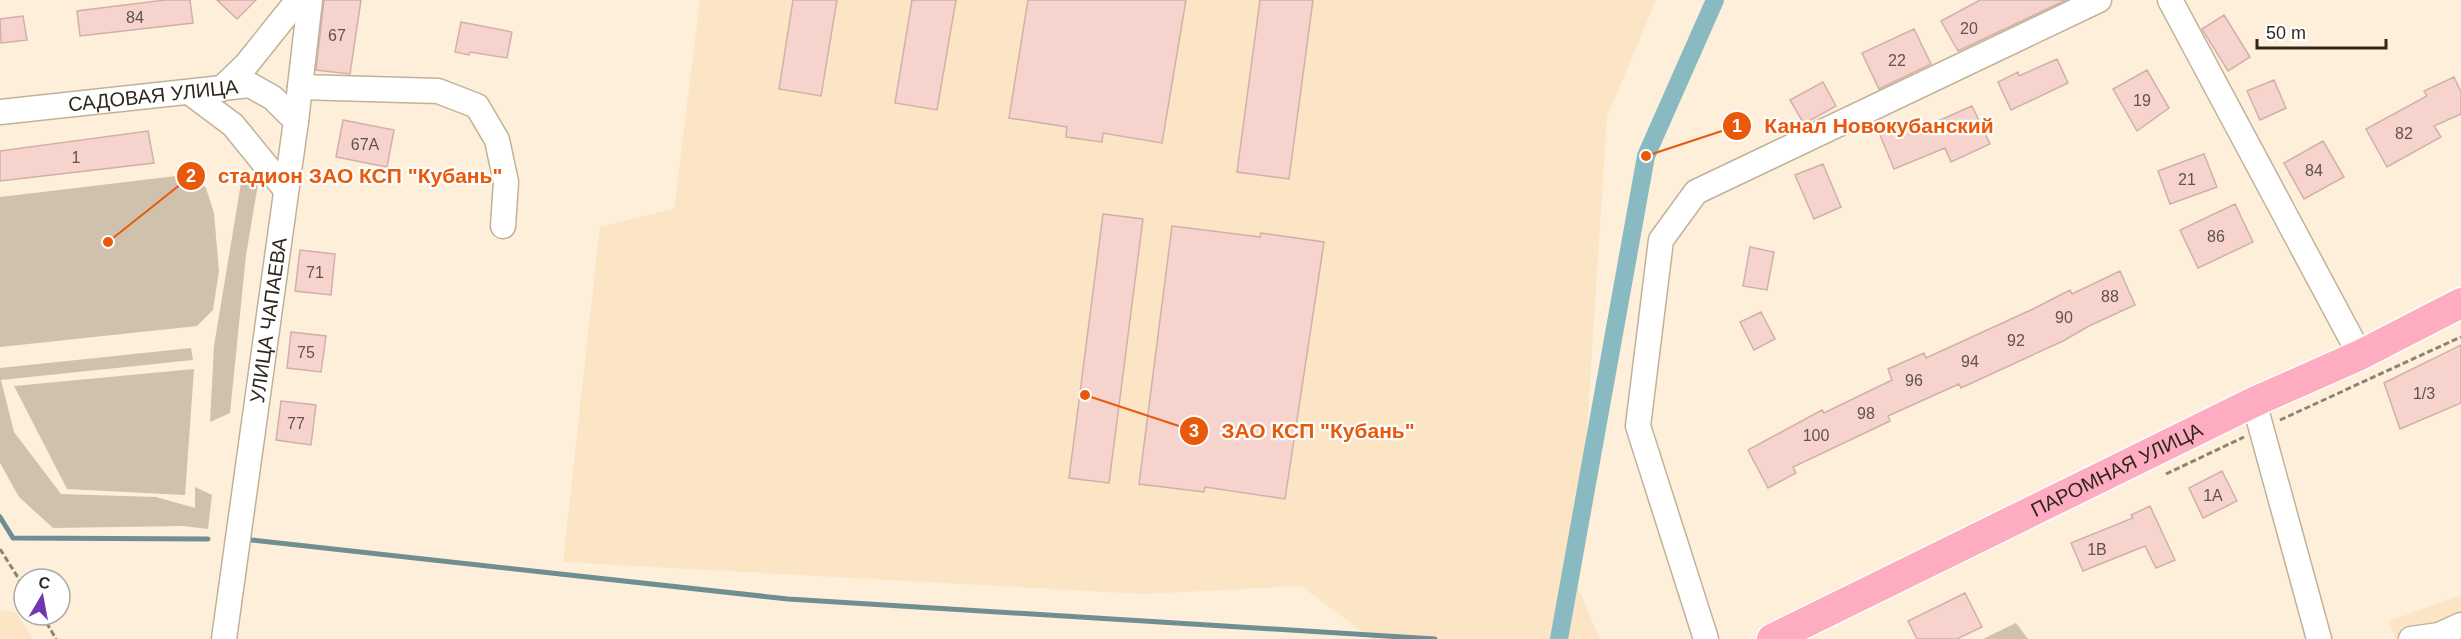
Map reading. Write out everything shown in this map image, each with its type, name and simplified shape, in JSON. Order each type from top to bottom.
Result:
[{"type":"main road","name":"ПАРОМНАЯ УЛИЦА","points":[[1772,639],[2257,415],[2360,355],[2461,303]]},
{"type":"street","points":[[221,89],[246,65],[298,0]]},
{"type":"street","name":"УЛИЦА ЧАПАЕВА","points":[[224,639],[296,121],[310,0]]},
{"type":"street","points":[[1706,639],[1638,426],[1661,240],[1696,192],[2099,0]]},
{"type":"street","points":[[2170,0],[2360,355]]},
{"type":"street","name":"САДОВАЯ УЛИЦА","points":[[0,112],[250,85],[273,98],[296,121]]},
{"type":"street","points":[[300,87],[438,91],[477,106],[497,140],[506,182],[502,226]]},
{"type":"street","points":[[189,92],[233,125],[286,190]]},
{"type":"street","points":[[2257,415],[2319,639]]},
{"type":"street","points":[[2411,639],[2439,635],[2461,625]]},
{"type":"path","points":[[2257,415],[2461,337]]},
{"type":"path","points":[[0,549],[12,568]]},
{"type":"shaded area","points":[[700,0],[1656,0],[1607,117],[1577,586],[1600,639],[1372,639],[1301,586],[1144,594],[563,562],[600,227],[674,209]]},
{"type":"shaded area","points":[[193,174],[206,188],[214,213],[219,271],[213,310],[197,326],[0,347],[0,197]]},
{"type":"shaded area","points":[[241,183],[258,184],[246,255],[230,413],[210,422],[214,346]]},
{"type":"shaded area","points":[[191,348],[193,360],[1,380],[14,432],[61,494],[156,497],[195,508],[195,487],[212,495],[208,529],[183,526],[53,528],[19,497],[0,463],[0,368]]},
{"type":"shaded area","points":[[194,369],[185,495],[67,489],[14,386]]},
{"type":"shaded area","points":[[2461,595],[2461,639],[2396,639],[2389,621]]},
{"type":"shaded area","points":[[0,610],[12,612],[12,627],[26,627],[33,639],[0,639]]},
{"type":"shaded area","points":[[2016,623],[2028,639],[1983,639]]},
{"type":"building","points":[[165,0],[190,0],[193,23],[80,36],[77,11]]},
{"type":"building","points":[[217,0],[256,0],[237,19]]},
{"type":"building","points":[[324,0],[361,0],[350,74],[316,70]]},
{"type":"building","points":[[793,0],[837,0],[821,96],[779,89]]},
{"type":"building","points":[[912,0],[956,0],[937,110],[895,103]]},
{"type":"building","points":[[1028,0],[1186,0],[1162,143],[1103,133],[1102,142],[1066,137],[1067,127],[1009,118]]},
{"type":"building","points":[[1260,0],[1313,0],[1289,179],[1237,172]]},
{"type":"building","points":[[1980,0],[2066,0],[1958,51],[1941,21]]},
{"type":"building","points":[[2224,15],[2250,57],[2228,71],[2202,29]]},
{"type":"building","points":[[23,16],[27,40],[1,43],[0,19]]},
{"type":"building","points":[[461,22],[512,32],[507,58],[455,52]]},
{"type":"building","points":[[1914,29],[1931,64],[1879,89],[1862,53]]},
{"type":"building","points":[[2057,59],[2068,83],[2011,110],[1998,82],[2018,72],[2019,76]]},
{"type":"building","points":[[2147,70],[2169,108],[2137,131],[2113,89]]},
{"type":"building","points":[[2454,77],[2461,92],[2461,114],[2434,126],[2441,137],[2387,167],[2366,129],[2427,96],[2424,91]]},
{"type":"building","points":[[2274,80],[2286,108],[2260,120],[2247,91]]},
{"type":"building","points":[[1823,82],[1836,106],[1804,124],[1790,100]]},
{"type":"building","points":[[1972,106],[1990,144],[1951,162],[1945,148],[1894,169],[1880,135],[1909,123],[1913,132]]},
{"type":"building","points":[[343,120],[394,130],[387,167],[336,157]]},
{"type":"building","points":[[148,131],[154,163],[0,181],[0,151]]},
{"type":"building","points":[[2323,141],[2344,177],[2304,199],[2284,163]]},
{"type":"building","points":[[2204,154],[2217,187],[2170,204],[2158,171]]},
{"type":"building","points":[[1823,164],[1841,207],[1814,219],[1795,175]]},
{"type":"building","points":[[2235,204],[2253,242],[2198,268],[2180,230]]},
{"type":"building","points":[[1103,214],[1143,219],[1109,483],[1069,478]]},
{"type":"building","points":[[1172,226],[1260,237],[1261,233],[1324,242],[1285,499],[1205,487],[1204,492],[1139,484]]},
{"type":"building","points":[[1750,247],[1774,252],[1767,290],[1743,286]]},
{"type":"building","points":[[300,250],[335,254],[331,295],[295,291]]},
{"type":"building","points":[[2120,271],[2135,305],[1961,388],[1959,384],[1888,416],[1890,421],[1793,467],[1796,473],[1768,488],[1748,450],[1822,410],[1824,413],[1892,380],[1888,369],[1924,353],[1926,358],[2070,290],[2072,294]]},
{"type":"building","points":[[1761,312],[1775,339],[1754,350],[1740,322]]},
{"type":"building","points":[[291,332],[326,336],[321,372],[287,368]]},
{"type":"building","points":[[2461,345],[2461,403],[2400,429],[2384,383]]},
{"type":"building","points":[[281,401],[316,405],[311,445],[276,440]]},
{"type":"building","points":[[2222,471],[2237,501],[2203,518],[2189,488]]},
{"type":"building","points":[[2150,506],[2175,560],[2156,568],[2145,546],[2083,571],[2071,543],[2133,518],[2131,515]]},
{"type":"building","points":[[1965,593],[1982,627],[1957,639],[1917,639],[1908,621]]},
{"type":"waterway","points":[[1559,639],[1646,156],[1715,0]]},
{"type":"waterway","points":[[0,517],[13,538],[208,539]]},
{"type":"waterway","points":[[251,540],[788,599],[1435,639]]},
{"type":"place","name":"Канал Новокубанский","points":[[1646,156]]},
{"type":"place","name":"стадион ЗАО КСП \"Кубань\"","points":[[108,242]]},
{"type":"place","name":"ЗАО КСП \"Кубань\"","points":[[1085,395]]}]
